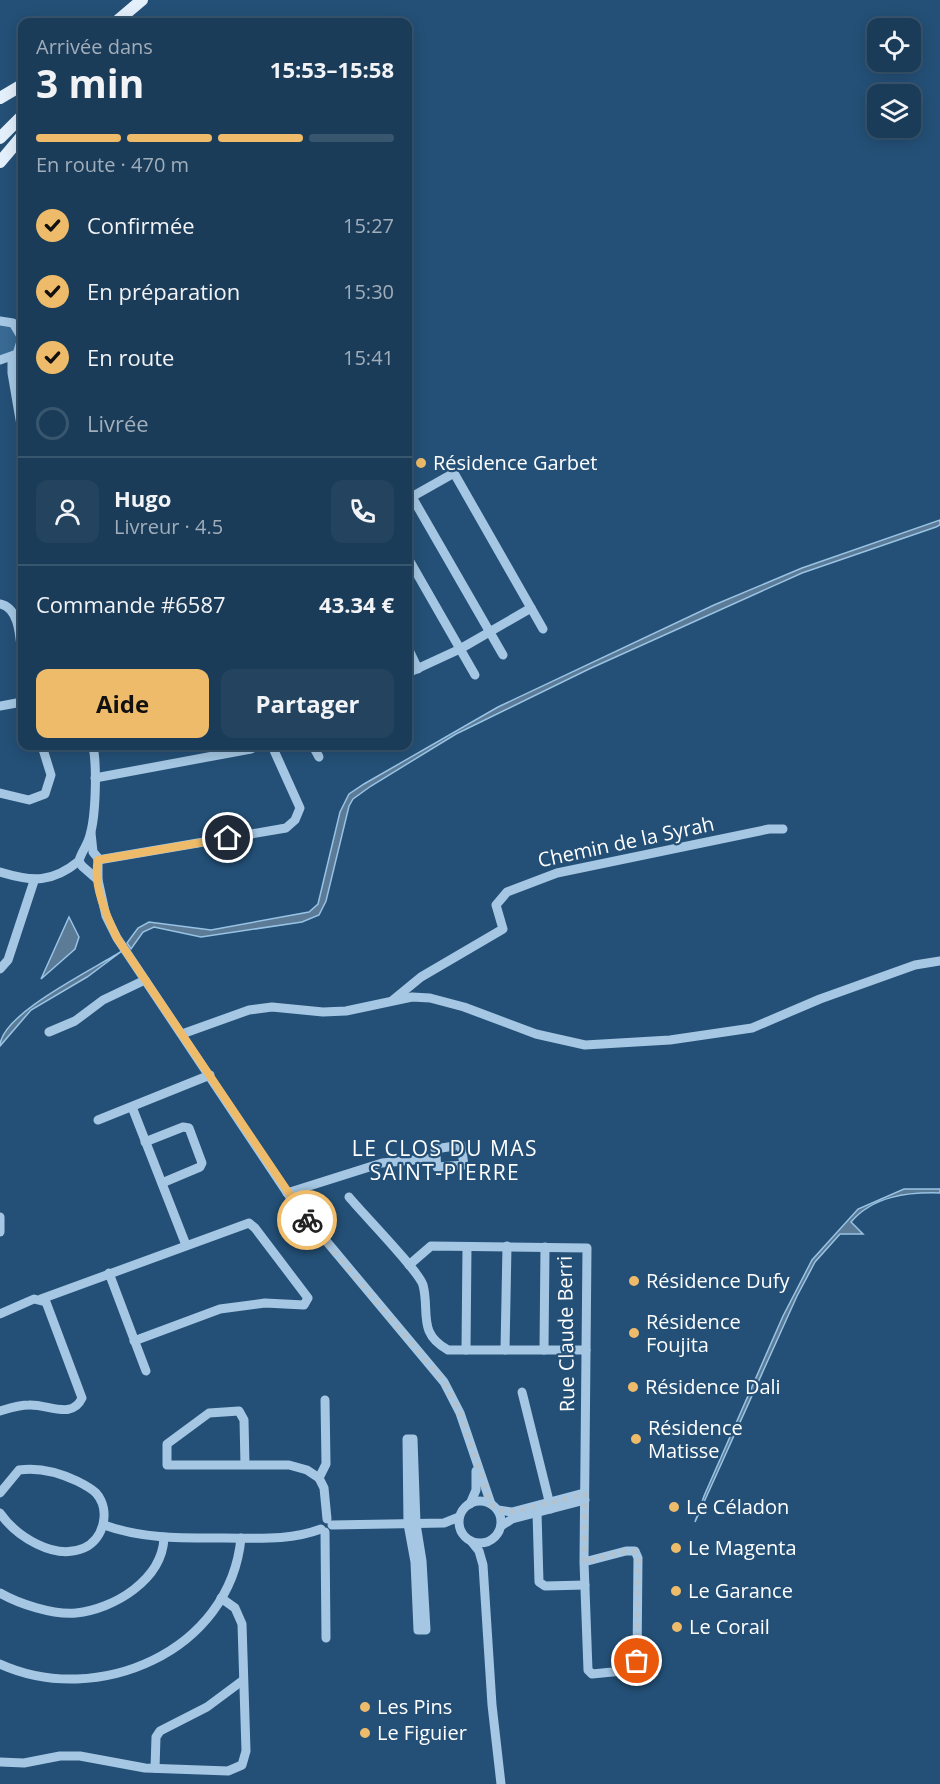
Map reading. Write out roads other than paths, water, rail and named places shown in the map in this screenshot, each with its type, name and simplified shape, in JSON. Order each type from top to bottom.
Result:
[{"type":"main road","points":[[121,18],[142,0]]},
{"type":"main road","points":[[131,18],[152,0]]},
{"type":"main road","points":[[0,98],[18,87]]},
{"type":"main road","points":[[0,129],[18,112]]},
{"type":"main road","points":[[0,138],[18,120]]},
{"type":"main road","points":[[0,162],[18,141]]},
{"type":"street","points":[[0,321],[13,323],[18,330]]},
{"type":"street","points":[[0,360],[12,358],[18,351]]},
{"type":"street","points":[[12,358],[18,408]]},
{"type":"street","points":[[0,360],[12,373]]},
{"type":"street","points":[[412,497],[454,473],[543,629]]},
{"type":"street","points":[[412,501],[503,655]]},
{"type":"street","points":[[412,565],[475,675]]},
{"type":"street","points":[[0,604],[11,608],[16,616],[18,630]]},
{"type":"street","points":[[412,671],[460,649],[531,608]]},
{"type":"street","points":[[412,657],[417,669]]},
{"type":"street","points":[[0,706],[18,703]]},
{"type":"street","points":[[0,793],[29,800],[45,794],[51,776],[43,750]]},
{"type":"street","points":[[93,750],[95,777],[91,833],[93,857],[106,916],[116,936],[287,1193],[444,1382],[460,1413],[476,1466],[501,1527]]},
{"type":"street","points":[[95,777],[245,750]]},
{"type":"street","points":[[0,872],[34,881],[83,866],[93,857],[286,828],[295,820],[300,808],[275,750]]},
{"type":"street","points":[[315,750],[319,757]]},
{"type":"street","name":"Chemin de la Syrah","points":[[393,1000],[421,976],[503,929],[496,905],[507,892],[557,873],[769,829],[783,829]]},
{"type":"street","points":[[83,866],[93,857]]},
{"type":"street","points":[[83,866],[98,880]]},
{"type":"street","points":[[0,969],[8,960],[34,881]]},
{"type":"street","points":[[182,1034],[249,1010],[272,1007],[323,1012],[346,1011],[393,1000],[430,998],[464,1007],[536,1034],[585,1046],[628,1044],[752,1028],[820,999],[915,965],[940,961]]},
{"type":"street","points":[[49,1032],[75,1021],[103,1000],[145,980]]},
{"type":"street","points":[[98,1120],[210,1075]]},
{"type":"street","points":[[132,1107],[186,1245]]},
{"type":"street","points":[[146,1142],[183,1127],[189,1128],[202,1163],[200,1167],[162,1183]]},
{"type":"street","points":[[287,1193],[381,1163],[436,1158]]},
{"type":"street","points":[[349,1197],[423,1284],[428,1330],[441,1346],[448,1350],[586,1350]]},
{"type":"street","points":[[0,1217],[0,1232]]},
{"type":"street","points":[[0,1314],[34,1299],[41,1299],[249,1223],[306,1291],[308,1301],[304,1305],[265,1303],[220,1309],[134,1341]]},
{"type":"street","name":"Rue Claude Berri","points":[[409,1265],[431,1246],[587,1248],[584,1562],[588,1670],[592,1674],[624,1673],[633,1670],[637,1661],[638,1558],[635,1551],[626,1551],[584,1562]]},
{"type":"street","points":[[466,1350],[467,1246]]},
{"type":"street","points":[[505,1350],[507,1246]]},
{"type":"street","points":[[544,1350],[545,1247]]},
{"type":"street","points":[[109,1273],[146,1371]]},
{"type":"street","points":[[0,1411],[32,1405],[68,1411],[75,1409],[82,1398],[46,1302],[41,1299]]},
{"type":"street","points":[[522,1392],[550,1506]]},
{"type":"street","points":[[319,1478],[326,1464],[325,1400]]},
{"type":"street","points":[[245,1465],[244,1420],[239,1411],[209,1413],[167,1443],[167,1466],[289,1465],[307,1470],[319,1478],[324,1488],[326,1526],[326,1638]]},
{"type":"street","points":[[412,1524],[407,1439],[413,1439],[412,1524],[422,1561],[426,1630],[418,1630],[412,1524]]},
{"type":"street","points":[[104,1525],[126,1533],[164,1538],[284,1539],[326,1526],[444,1523],[459,1517],[470,1503],[476,1490],[476,1466]]},
{"type":"street","points":[[0,1493],[19,1470],[45,1470],[67,1476],[97,1494],[104,1514],[104,1525],[98,1537],[89,1545],[66,1551],[40,1545],[21,1535],[0,1513]]},
{"type":"street","points":[[470,1503],[484,1501],[494,1507],[512,1512],[585,1497]]},
{"type":"street","points":[[483,1566],[491,1540],[501,1527],[512,1519],[550,1506]]},
{"type":"street","points":[[537,1512],[539,1582],[546,1586],[585,1585]]},
{"type":"street","points":[[459,1517],[460,1529]]},
{"type":"street","points":[[444,1523],[460,1529],[471,1541],[479,1551],[483,1566],[492,1706],[501,1784]]},
{"type":"street","points":[[1,1597],[74,1613],[110,1604],[137,1587],[146,1578],[159,1559],[164,1538]]},
{"type":"street","points":[[0,1664],[22,1674],[75,1681],[124,1673],[146,1664],[188,1636],[212,1613],[234,1568],[241,1538]]},
{"type":"street","points":[[471,1541],[479,1544],[491,1540]]},
{"type":"street","points":[[0,1762],[24,1763],[60,1756],[80,1756],[155,1768],[228,1772],[242,1765],[246,1752],[240,1615],[221,1598]]},
{"type":"street","points":[[155,1768],[156,1737],[160,1731],[207,1707],[242,1681]]},
{"type":"place","name":"Résidence Garbet","points":[[421,463]]},
{"type":"place","name":"Résidence Dufy","points":[[634,1281]]},
{"type":"place","name":"Résidence Foujita","points":[[634,1333]]},
{"type":"place","name":"Résidence Dali","points":[[633,1387]]},
{"type":"place","name":"Résidence Matisse","points":[[636,1439]]},
{"type":"place","name":"Le Céladon","points":[[674,1507]]},
{"type":"place","name":"Le Magenta","points":[[676,1548]]},
{"type":"place","name":"Le Garance","points":[[676,1591]]},
{"type":"place","name":"Le Corail","points":[[677,1627]]},
{"type":"place","name":"Les Pins","points":[[365,1707]]},
{"type":"place","name":"Le Figuier","points":[[365,1733]]},
{"type":"district","name":"LE CLOS DU MAS SAINT-PIERRE","points":[[445,1161]]}]
